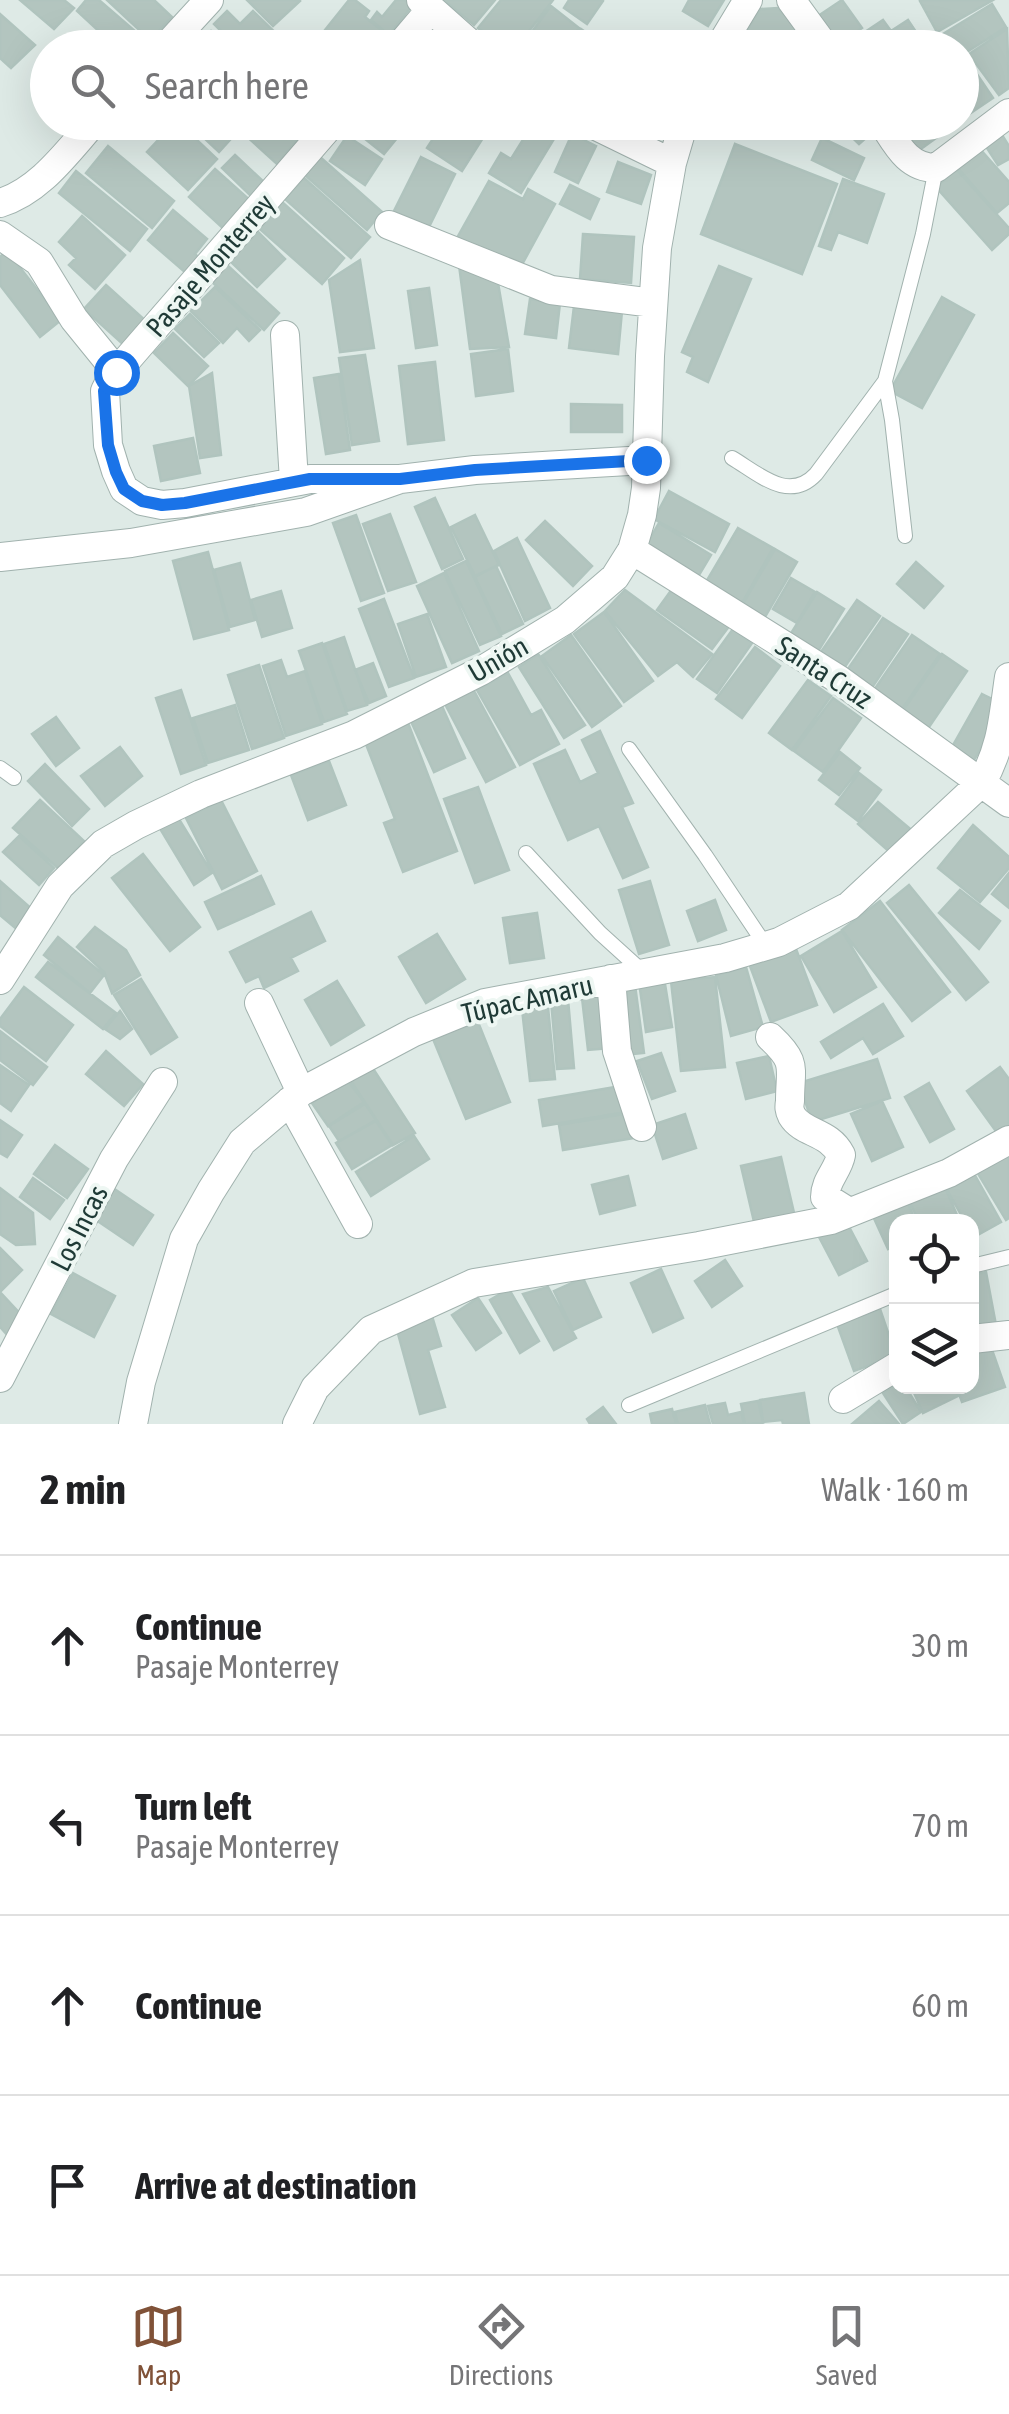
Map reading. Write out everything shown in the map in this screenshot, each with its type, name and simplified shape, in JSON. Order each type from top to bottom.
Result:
[{"type":"street","points":[[182,30],[210,0]]},
{"type":"street","points":[[730,30],[748,0]]},
{"type":"street","points":[[791,0],[813,30]]},
{"type":"street","points":[[410,30],[426,5],[454,30]]},
{"type":"street","points":[[979,136],[1009,113]]},
{"type":"street","points":[[0,204],[12,200],[48,173],[78,140]]},
{"type":"street","name":"Pasaje Monterrey","points":[[317,140],[116,372],[104,391],[108,445],[124,489],[142,501],[162,505],[310,479],[400,479]]},
{"type":"street","points":[[625,140],[672,163]]},
{"type":"street","name":"Unión","points":[[0,980],[60,886],[102,844],[201,794],[354,735],[480,671],[565,620],[615,578],[632,550],[646,488],[657,248],[679,140]]},
{"type":"street","points":[[896,140],[912,162],[936,168],[973,140]]},
{"type":"street","points":[[389,224],[551,290],[653,303]]},
{"type":"street","points":[[0,234],[39,262],[74,319],[116,372]]},
{"type":"street","points":[[285,335],[294,482]]},
{"type":"street","points":[[0,557],[130,542],[306,512],[400,479],[475,470],[646,460]]},
{"type":"street","name":"Santa Cruz","points":[[632,550],[838,679],[1009,803]]},
{"type":"street","name":"Túpac Amaru","points":[[133,1424],[141,1382],[184,1238],[242,1142],[296,1096],[414,1032],[485,1003],[725,958],[780,942],[849,906],[982,782],[1002,738],[1009,677]]},
{"type":"street","points":[[610,980],[616,1051],[642,1126]]},
{"type":"street","points":[[259,1003],[296,1096],[358,1224]]},
{"type":"street","points":[[770,1036],[790,1060],[792,1116],[832,1140],[841,1155],[827,1183],[825,1197],[849,1212]]},
{"type":"street","name":"Los Incas","points":[[0,1378],[114,1159],[163,1082]]},
{"type":"street","points":[[297,1424],[314,1388],[371,1330],[474,1283],[831,1220],[949,1172],[1009,1140]]},
{"type":"street","points":[[979,1338],[1009,1336]]},
{"type":"street","points":[[843,1399],[889,1371]]},
{"type":"lane","points":[[732,458],[771,481],[794,488],[802,485],[816,474],[885,381],[924,234],[936,168]]},
{"type":"lane","points":[[885,381],[904,536]]},
{"type":"lane","points":[[629,749],[766,946]]},
{"type":"lane","points":[[0,768],[14,778]]},
{"type":"lane","points":[[526,853],[600,933],[644,973]]},
{"type":"lane","points":[[979,1264],[1009,1258]]},
{"type":"lane","points":[[629,1405],[889,1297]]},
{"type":"building","points":[[20,0],[64,0],[74,8],[54,29]]},
{"type":"building","points":[[86,0],[99,0],[134,30],[98,30],[77,11]]},
{"type":"building","points":[[107,0],[154,0],[172,17],[160,30],[139,30]]},
{"type":"building","points":[[247,0],[299,0],[300,1],[273,26]]},
{"type":"building","points":[[349,0],[355,0],[369,11],[365,17],[381,30],[325,30]]},
{"type":"building","points":[[396,0],[405,0],[412,6],[393,30],[383,30],[371,20],[377,12],[382,17]]},
{"type":"building","points":[[444,0],[495,0],[474,25]]},
{"type":"building","points":[[501,0],[553,0],[530,30],[478,28]]},
{"type":"building","points":[[569,0],[603,1],[587,24],[564,8]]},
{"type":"building","points":[[689,0],[724,0],[708,26],[683,11]]},
{"type":"building","points":[[842,0],[862,28],[828,30],[818,16]]},
{"type":"building","points":[[993,0],[940,30],[936,30],[920,1]]},
{"type":"building","points":[[992,4],[1006,27],[979,44],[979,30],[950,30]]},
{"type":"building","points":[[551,6],[579,28],[578,30],[533,30]]},
{"type":"building","points":[[778,8],[800,30],[747,30],[760,9]]},
{"type":"building","points":[[227,11],[240,24],[253,11],[273,30],[220,30],[214,24]]},
{"type":"building","points":[[0,14],[30,41],[30,50],[11,68],[0,58]]},
{"type":"building","points":[[883,20],[890,30],[868,30]]},
{"type":"building","points":[[908,20],[915,30],[893,30]]},
{"type":"building","points":[[1007,29],[1009,88],[999,95],[979,68],[979,47]]},
{"type":"building","points":[[979,77],[993,98],[979,107]]},
{"type":"building","points":[[1002,135],[1009,146],[1009,159],[998,165],[985,145]]},
{"type":"building","points":[[158,140],[197,140],[217,159],[188,190],[147,152]]},
{"type":"building","points":[[206,140],[230,140],[219,152]]},
{"type":"building","points":[[251,140],[297,140],[277,164]]},
{"type":"building","points":[[344,140],[353,140],[382,159],[365,185],[330,161]]},
{"type":"building","points":[[366,140],[395,140],[384,154]]},
{"type":"building","points":[[432,140],[482,140],[462,171],[427,148]]},
{"type":"building","points":[[523,140],[553,140],[521,193],[489,173],[501,153],[511,159]]},
{"type":"building","points":[[569,140],[584,140],[596,146],[578,183],[555,172]]},
{"type":"building","points":[[821,140],[864,158],[854,180],[812,160]]},
{"type":"building","points":[[904,140],[933,140],[914,154]]},
{"type":"building","points":[[735,144],[837,184],[802,274],[701,234]]},
{"type":"building","points":[[108,146],[174,201],[152,228],[86,173]]},
{"type":"building","points":[[980,149],[1009,182],[1009,203],[997,213],[958,168]]},
{"type":"building","points":[[235,155],[265,183],[252,197],[222,168]]},
{"type":"building","points":[[320,157],[382,212],[367,230],[305,175]]},
{"type":"building","points":[[421,157],[455,174],[427,231],[393,213]]},
{"type":"building","points":[[618,162],[651,175],[641,204],[607,192]]},
{"type":"building","points":[[215,169],[252,202],[226,231],[189,197]]},
{"type":"building","points":[[956,169],[1009,228],[1009,234],[992,250],[936,187]]},
{"type":"building","points":[[76,171],[147,229],[130,251],[59,193]]},
{"type":"building","points":[[304,178],[370,237],[351,258],[285,199]]},
{"type":"building","points":[[843,179],[884,194],[867,243],[838,232],[831,250],[819,246]]},
{"type":"building","points":[[489,181],[523,199],[528,189],[555,204],[519,270],[457,238]]},
{"type":"building","points":[[570,185],[599,199],[590,219],[560,204]]},
{"type":"building","points":[[282,202],[344,258],[322,284],[260,229]]},
{"type":"building","points":[[173,210],[207,239],[195,254],[199,258],[186,273],[148,240]]},
{"type":"building","points":[[82,216],[125,255],[95,289],[69,265],[76,258],[59,242]]},
{"type":"building","points":[[258,232],[285,259],[257,287],[229,260]]},
{"type":"building","points":[[583,234],[634,237],[631,283],[580,279]]},
{"type":"building","points":[[7,251],[61,320],[40,337],[0,285],[0,257]]},
{"type":"building","points":[[360,260],[374,348],[340,352],[329,280]]},
{"type":"building","points":[[227,265],[279,313],[264,330],[212,282]]},
{"type":"building","points":[[459,265],[497,277],[509,347],[470,349]]},
{"type":"building","points":[[719,266],[751,279],[708,382],[687,372],[693,357],[682,352]]},
{"type":"building","points":[[106,285],[147,322],[125,346],[84,309]]},
{"type":"building","points":[[215,287],[260,330],[249,341],[237,328],[223,343],[191,311]]},
{"type":"building","points":[[429,288],[437,345],[416,348],[408,291]]},
{"type":"building","points":[[942,297],[974,315],[922,408],[890,391]]},
{"type":"building","points":[[530,299],[560,303],[556,338],[525,334]]},
{"type":"building","points":[[574,306],[622,311],[618,354],[569,348]]},
{"type":"building","points":[[190,314],[219,343],[204,357],[175,329]]},
{"type":"building","points":[[173,333],[208,366],[188,386],[154,353]]},
{"type":"building","points":[[508,349],[513,391],[476,396],[471,354]]},
{"type":"building","points":[[365,355],[379,441],[352,445],[339,358]]},
{"type":"building","points":[[435,362],[444,440],[408,444],[399,366]]},
{"type":"building","points":[[212,373],[221,455],[200,458],[189,386]]},
{"type":"building","points":[[339,374],[350,450],[326,454],[314,378]]},
{"type":"building","points":[[571,404],[622,405],[622,432],[571,432]]},
{"type":"building","points":[[193,438],[200,473],[161,481],[154,446]]},
{"type":"building","points":[[669,491],[729,524],[715,552],[654,519]]},
{"type":"building","points":[[435,498],[463,559],[442,569],[415,507]]},
{"type":"building","points":[[390,514],[416,582],[388,591],[363,524]]},
{"type":"building","points":[[356,515],[384,593],[361,601],[333,523]]},
{"type":"building","points":[[475,515],[499,565],[475,576],[451,527]]},
{"type":"building","points":[[545,521],[592,566],[573,586],[526,540]]},
{"type":"building","points":[[659,523],[711,555],[696,580],[644,549]]},
{"type":"building","points":[[738,528],[773,548],[742,603],[706,582]]},
{"type":"building","points":[[517,538],[550,608],[525,621],[494,551]]},
{"type":"building","points":[[775,549],[797,562],[762,622],[740,609]]},
{"type":"building","points":[[208,552],[229,630],[194,639],[173,561]]},
{"type":"building","points":[[466,561],[501,636],[480,645],[445,571]]},
{"type":"building","points":[[916,562],[943,586],[924,608],[897,584]]},
{"type":"building","points":[[240,563],[255,620],[230,627],[214,570]]},
{"type":"building","points":[[496,566],[523,624],[502,634],[475,577]]},
{"type":"building","points":[[444,573],[479,651],[452,663],[417,586]]},
{"type":"building","points":[[791,578],[815,592],[797,623],[773,609]]},
{"type":"building","points":[[675,585],[730,625],[712,649],[657,610]]},
{"type":"building","points":[[625,590],[712,654],[693,677],[677,662],[658,676],[605,611]]},
{"type":"building","points":[[281,591],[292,628],[262,637],[251,600]]},
{"type":"building","points":[[817,592],[844,609],[817,653],[790,635]]},
{"type":"building","points":[[384,599],[414,678],[389,687],[359,609]]},
{"type":"building","points":[[857,600],[880,616],[844,668],[821,652]]},
{"type":"building","points":[[604,612],[653,681],[624,702],[574,634]]},
{"type":"building","points":[[427,614],[446,667],[416,677],[398,624]]},
{"type":"building","points":[[883,618],[908,634],[871,689],[846,672]]},
{"type":"building","points":[[733,629],[752,643],[717,693],[697,679]]},
{"type":"building","points":[[571,635],[621,706],[592,727],[542,656]]},
{"type":"building","points":[[912,635],[940,654],[900,712],[872,693]]},
{"type":"building","points":[[344,637],[367,705],[347,711],[324,644]]},
{"type":"building","points":[[322,643],[347,714],[324,722],[299,651]]},
{"type":"building","points":[[755,647],[780,666],[742,718],[716,699]]},
{"type":"building","points":[[538,654],[585,725],[564,738],[519,667]]},
{"type":"building","points":[[942,654],[967,671],[927,730],[902,712]]},
{"type":"building","points":[[281,660],[287,677],[305,671],[322,724],[286,736],[263,666]]},
{"type":"building","points":[[373,663],[386,696],[369,703],[355,670]]},
{"type":"building","points":[[259,665],[284,738],[252,749],[228,675]]},
{"type":"building","points":[[508,673],[531,715],[541,710],[559,744],[520,765],[477,690]]},
{"type":"building","points":[[808,680],[831,696],[792,750],[769,733]]},
{"type":"building","points":[[473,689],[515,767],[486,782],[445,704]]},
{"type":"building","points":[[181,690],[206,765],[181,774],[156,698]]},
{"type":"building","points":[[982,694],[992,699],[989,734],[974,760],[952,747]]},
{"type":"building","points":[[833,698],[861,718],[823,772],[794,751]]},
{"type":"building","points":[[441,704],[465,758],[434,772],[410,719]]},
{"type":"building","points":[[235,705],[249,750],[208,763],[193,718]]},
{"type":"building","points":[[56,717],[79,748],[56,766],[32,734]]},
{"type":"building","points":[[408,723],[457,851],[403,872],[384,823],[395,819],[364,739]]},
{"type":"building","points":[[600,731],[633,803],[622,807],[648,867],[623,878],[599,826],[568,840],[534,764],[565,750],[580,782],[598,773],[582,740]]},
{"type":"building","points":[[120,747],[142,776],[105,806],[81,776]]},
{"type":"building","points":[[840,752],[860,768],[839,795],[819,780]]},
{"type":"building","points":[[329,761],[346,805],[308,820],[291,775]]},
{"type":"building","points":[[45,764],[89,809],[72,826],[28,781]]},
{"type":"building","points":[[859,773],[881,790],[858,821],[836,804]]},
{"type":"building","points":[[478,787],[509,870],[475,883],[444,799]]},
{"type":"building","points":[[40,800],[84,841],[59,869],[13,828]]},
{"type":"building","points":[[221,800],[257,871],[222,889],[186,818]]},
{"type":"building","points":[[878,802],[914,832],[892,854],[858,824]]},
{"type":"building","points":[[177,816],[212,873],[194,885],[159,827]]},
{"type":"building","points":[[973,825],[1009,857],[1009,868],[980,902],[938,868]]},
{"type":"building","points":[[19,836],[54,868],[39,885],[3,852]]},
{"type":"building","points":[[143,854],[200,927],[170,951],[112,878]]},
{"type":"building","points":[[1009,873],[1009,908],[992,894]]},
{"type":"building","points":[[261,876],[274,904],[218,929],[205,902]]},
{"type":"building","points":[[0,881],[35,912],[19,931],[0,915]]},
{"type":"building","points":[[650,881],[669,945],[639,954],[619,890]]},
{"type":"building","points":[[909,885],[988,982],[966,1000],[887,903]]},
{"type":"building","points":[[960,890],[1000,921],[979,949],[939,913]]},
{"type":"building","points":[[715,900],[726,930],[698,941],[687,911]]},
{"type":"building","points":[[880,901],[950,992],[912,1021],[842,930]]},
{"type":"building","points":[[311,912],[325,941],[291,958],[298,971],[264,988],[259,976],[246,982],[230,952]]},
{"type":"building","points":[[537,913],[544,958],[510,963],[503,918]]},
{"type":"building","points":[[95,927],[126,950],[140,975],[112,993],[104,972],[77,947]]},
{"type":"building","points":[[842,931],[876,987],[834,1012],[801,956]]},
{"type":"building","points":[[437,934],[465,979],[426,1003],[399,957]]},
{"type":"building","points":[[58,937],[104,975],[90,993],[44,955]]},
{"type":"building","points":[[796,949],[817,1005],[771,1022],[750,966]]},
{"type":"building","points":[[48,962],[116,1013],[103,1029],[36,977]]},
{"type":"building","points":[[746,967],[763,1027],[731,1036],[716,975]]},
{"type":"building","points":[[715,977],[725,1067],[681,1071],[671,981]]},
{"type":"building","points":[[664,978],[672,1027],[646,1032],[639,982]]},
{"type":"building","points":[[141,979],[177,1037],[151,1054],[114,995]]},
{"type":"building","points":[[337,981],[364,1025],[331,1045],[305,1000]]},
{"type":"building","points":[[635,985],[644,1053],[624,1055],[615,987]]},
{"type":"building","points":[[603,986],[610,1048],[588,1050],[581,989]]},
{"type":"building","points":[[24,987],[73,1025],[46,1061],[0,1026],[0,1019]]},
{"type":"building","points":[[547,997],[555,1079],[530,1081],[521,1000]]},
{"type":"building","points":[[568,999],[574,1068],[557,1069],[551,1000]]},
{"type":"building","points":[[883,1004],[903,1036],[873,1054],[863,1038],[831,1058],[821,1042]]},
{"type":"building","points":[[120,1011],[132,1029],[120,1039],[105,1029]]},
{"type":"building","points":[[476,1017],[510,1102],[466,1119],[431,1034]]},
{"type":"building","points":[[0,1031],[47,1067],[33,1085],[0,1060]]},
{"type":"building","points":[[106,1051],[143,1084],[124,1106],[86,1074]]},
{"type":"building","points":[[661,1053],[675,1091],[652,1099],[637,1061]]},
{"type":"building","points":[[769,1056],[777,1091],[746,1099],[737,1063]]},
{"type":"building","points":[[877,1059],[890,1098],[812,1122],[799,1083]]},
{"type":"building","points":[[370,1064],[415,1133],[393,1145],[349,1078]]},
{"type":"building","points":[[0,1065],[29,1085],[11,1111],[0,1103]]},
{"type":"building","points":[[1000,1067],[1009,1079],[1009,1126],[998,1134],[967,1091]]},
{"type":"building","points":[[347,1080],[364,1102],[328,1126],[312,1103]]},
{"type":"building","points":[[929,1083],[954,1129],[930,1142],[905,1097]]},
{"type":"building","points":[[621,1086],[626,1112],[543,1126],[539,1100]]},
{"type":"building","points":[[882,1101],[903,1147],[872,1161],[851,1114]]},
{"type":"building","points":[[365,1104],[376,1120],[339,1141],[329,1126]]},
{"type":"building","points":[[630,1113],[634,1138],[563,1150],[559,1125]]},
{"type":"building","points":[[685,1114],[696,1148],[663,1159],[652,1125]]},
{"type":"building","points":[[0,1120],[22,1135],[7,1157],[0,1153]]},
{"type":"building","points":[[376,1121],[392,1145],[352,1169],[336,1143]]},
{"type":"building","points":[[414,1136],[429,1159],[371,1196],[356,1172]]},
{"type":"building","points":[[55,1145],[88,1169],[67,1198],[34,1174]]},
{"type":"building","points":[[1009,1153],[1009,1218],[1006,1220],[977,1172]]},
{"type":"building","points":[[781,1157],[795,1217],[755,1226],[741,1166]]},
{"type":"building","points":[[972,1170],[1001,1222],[979,1234],[979,1214],[961,1214],[945,1186]]},
{"type":"building","points":[[628,1176],[635,1205],[600,1214],[592,1185]]},
{"type":"building","points":[[33,1178],[64,1200],[50,1219],[20,1197]]},
{"type":"building","points":[[944,1185],[957,1214],[915,1214],[909,1200]]},
{"type":"building","points":[[0,1188],[33,1213],[35,1244],[16,1245],[0,1234]]},
{"type":"building","points":[[113,1188],[153,1215],[133,1245],[93,1218]]},
{"type":"building","points":[[906,1199],[913,1214],[889,1214],[888,1249],[872,1214]]},
{"type":"building","points":[[846,1221],[867,1261],[839,1275],[818,1235]]},
{"type":"building","points":[[0,1248],[22,1270],[1,1291],[0,1290]]},
{"type":"building","points":[[725,1260],[742,1286],[712,1307],[695,1281]]},
{"type":"building","points":[[661,1269],[683,1318],[653,1332],[631,1283]]},
{"type":"building","points":[[986,1272],[996,1325],[979,1328],[979,1304],[979,1274]]},
{"type":"building","points":[[73,1273],[115,1296],[94,1337],[51,1314]]},
{"type":"building","points":[[583,1278],[601,1317],[573,1330],[554,1291]]},
{"type":"building","points":[[548,1287],[576,1338],[554,1350],[523,1294]]},
{"type":"building","points":[[509,1289],[539,1341],[520,1353],[490,1300]]},
{"type":"building","points":[[0,1292],[26,1320],[9,1337],[0,1327]]},
{"type":"building","points":[[478,1298],[501,1333],[476,1350],[452,1315]]},
{"type":"building","points":[[880,1309],[889,1335],[889,1358],[854,1371],[837,1324]]},
{"type":"building","points":[[432,1316],[441,1346],[428,1350],[445,1407],[420,1414],[397,1330]]},
{"type":"building","points":[[991,1347],[1005,1387],[962,1402],[959,1394],[979,1394],[979,1351]]},
{"type":"building","points":[[889,1389],[889,1394],[910,1394],[921,1412],[903,1424],[883,1393]]},
{"type":"building","points":[[804,1393],[809,1424],[763,1422],[760,1400]]},
{"type":"building","points":[[915,1394],[957,1394],[958,1396],[923,1413]]},
{"type":"building","points":[[758,1401],[763,1423],[745,1424],[741,1404]]},
{"type":"building","points":[[879,1401],[899,1424],[852,1424]]},
{"type":"building","points":[[725,1403],[728,1415],[741,1412],[744,1424],[713,1424],[708,1406]]},
{"type":"building","points":[[705,1405],[710,1424],[678,1424],[675,1412]]},
{"type":"building","points":[[603,1407],[616,1424],[590,1424],[587,1419]]},
{"type":"building","points":[[672,1409],[676,1424],[652,1424],[650,1414]]},
{"type":"route","points":[[116,372],[104,391],[108,445],[116,472],[124,489],[142,501],[162,505],[310,479],[400,479],[475,470],[646,460]]}]
